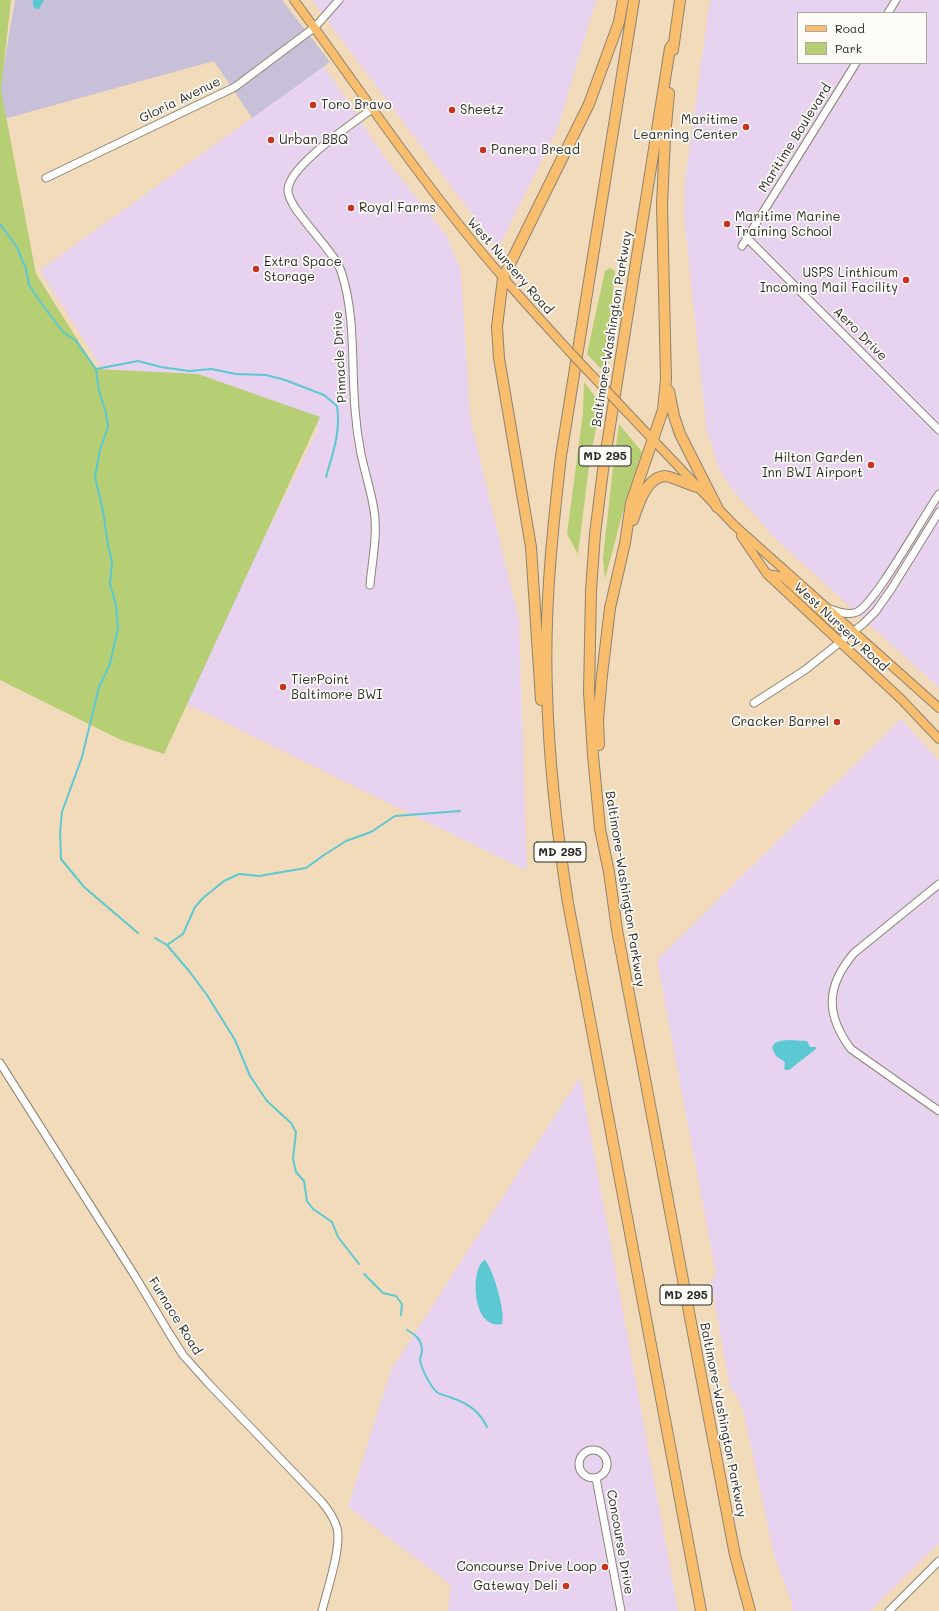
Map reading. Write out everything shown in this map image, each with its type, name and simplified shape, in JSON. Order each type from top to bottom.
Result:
[{"type":"highway","points":[[555,814],[544,755],[531,547],[499,358],[497,339],[498,313],[503,278],[590,104],[619,22],[623,0]]},
{"type":"highway","name":"MD 295","points":[[634,0],[561,456],[552,529],[547,631],[547,691],[555,814],[568,903],[701,1611]]},
{"type":"highway","name":"Baltimore-Washington Parkway","points":[[680,0],[673,44],[670,48],[613,403],[595,534],[590,622],[590,692],[593,755],[600,829],[609,872],[621,951],[735,1555],[750,1611]]},
{"type":"highway","points":[[609,872],[599,754],[598,720],[610,608],[625,542],[631,503],[663,410],[666,379],[662,206],[665,137],[673,44]]},
{"type":"highway","points":[[666,379],[674,416],[680,434],[717,508]]},
{"type":"highway","points":[[625,542],[642,494],[656,479],[665,476],[698,487]]},
{"type":"highway","points":[[664,1414],[676,1447],[707,1611]]},
{"type":"highway","points":[[689,1550],[692,1595],[695,1611]]},
{"type":"main road","name":"West Nursery Road","points":[[294,0],[450,214],[503,278],[569,351],[734,525],[939,708]]},
{"type":"main road","name":"West Nursery Road","points":[[734,525],[767,574],[901,699],[939,739]]},
{"type":"main road","points":[[767,574],[783,577],[840,629],[854,631]]},
{"type":"street","name":"Gloria Avenue","points":[[46,178],[235,87],[315,27],[339,0]]},
{"type":"street","points":[[889,12],[896,0]]},
{"type":"street","name":"Maritime Boulevard","points":[[742,246],[855,64]]},
{"type":"street","name":"Pinnacle Drive","points":[[370,585],[375,535],[375,511],[358,437],[350,309],[340,270],[331,253],[291,202],[288,188],[292,178],[304,164],[372,109]]},
{"type":"street","name":"Aero Drive","points":[[747,238],[939,430]]},
{"type":"street","points":[[825,607],[850,613],[857,612],[864,607],[883,582],[927,510],[939,494]]},
{"type":"street","points":[[754,702],[805,670],[863,624],[876,611],[939,512]]},
{"type":"street","points":[[939,884],[854,953],[843,966],[833,993],[833,1009],[836,1025],[851,1050],[939,1111]]},
{"type":"street","name":"Furnace Road","points":[[0,1063],[136,1276],[183,1355],[321,1501],[332,1515],[337,1528],[339,1540],[322,1611]]},
{"type":"street","name":"Concourse Drive","points":[[590,1450],[596,1450],[602,1453],[607,1461],[607,1467],[604,1473],[596,1478],[587,1477],[579,1468],[580,1458],[584,1453],[590,1450]]},
{"type":"street","name":"Concourse Drive","points":[[596,1478],[621,1611]]},
{"type":"street","points":[[889,1611],[939,1561]]},
{"type":"shaded area","points":[[15,0],[282,0],[330,62],[252,118],[214,61],[0,120],[0,88]]},
{"type":"shaded area","points":[[312,0],[596,0],[558,127],[498,249]]},
{"type":"shaded area","points":[[710,0],[939,0],[939,688],[776,539],[731,488],[718,467],[710,438],[707,433],[684,216],[685,180]]},
{"type":"shaded area","points":[[324,66],[385,158],[446,235],[461,271],[470,418],[519,620],[527,871],[183,702],[319,427],[108,378],[40,270]]},
{"type":"shaded area","points":[[901,719],[939,761],[939,1543],[870,1611],[792,1611],[792,1604],[774,1555],[744,1413],[737,1396],[730,1388],[711,1281],[716,1274],[657,960]]},
{"type":"shaded area","points":[[580,1077],[678,1611],[448,1611],[451,1585],[348,1507],[391,1370]]},
{"type":"green space","points":[[0,0],[11,0],[1,90],[36,274],[96,369],[198,374],[320,417],[164,754],[121,740],[0,680]]},
{"type":"green space","points":[[610,268],[615,271],[605,373],[587,354],[605,271]]},
{"type":"green space","points":[[584,382],[601,404],[590,458],[578,554],[567,534],[583,413]]},
{"type":"green space","points":[[619,424],[642,452],[626,500],[605,579],[603,558]]},
{"type":"water","points":[[33,0],[44,0],[39,9],[36,9],[33,6]]},
{"type":"water","points":[[789,1040],[807,1041],[810,1047],[816,1047],[816,1049],[789,1070],[786,1070],[784,1069],[785,1062],[776,1056],[772,1048],[776,1042]]},
{"type":"water","points":[[485,1260],[492,1272],[498,1291],[503,1318],[502,1324],[492,1323],[484,1317],[479,1308],[476,1296],[477,1273],[480,1264]]},
{"type":"waterway","points":[[0,224],[17,247],[26,269],[29,285],[63,332],[76,341],[96,369],[99,391],[106,413],[108,427],[100,450],[95,477],[112,562],[110,584],[116,605],[118,628],[110,664],[99,687],[82,757],[62,812],[60,832],[61,859],[84,887],[138,933]]},
{"type":"waterway","points":[[96,369],[138,361],[161,367],[189,371],[211,369],[236,374],[266,375],[285,380],[324,395],[337,406],[338,415],[336,442],[326,477]]},
{"type":"waterway","points":[[167,945],[183,934],[195,907],[203,898],[224,881],[239,874],[259,876],[306,868],[346,841],[371,832],[395,816],[460,811]]},
{"type":"waterway","points":[[155,938],[167,945],[207,995],[235,1040],[250,1076],[267,1101],[291,1123],[296,1132],[293,1159],[296,1172],[304,1181],[307,1201],[313,1209],[332,1222],[338,1237],[359,1264]]},
{"type":"waterway","points":[[364,1274],[383,1293],[396,1296],[402,1304],[401,1315]]},
{"type":"waterway","points":[[407,1330],[416,1336],[420,1341],[422,1347],[420,1359],[422,1368],[432,1387],[439,1394],[468,1405],[481,1417],[487,1427]]},
{"type":"place","name":"Toro Bravo","points":[[313,105]]},
{"type":"place","name":"Sheetz","points":[[452,110]]},
{"type":"place","name":"Maritime Learning Center","points":[[746,127]]},
{"type":"place","name":"Urban BBQ","points":[[271,140]]},
{"type":"place","name":"Panera Bread","points":[[483,150]]},
{"type":"place","name":"Royal Farms","points":[[351,208]]},
{"type":"place","name":"Maritime Marine Training School","points":[[727,224]]},
{"type":"place","name":"Extra Space Storage","points":[[256,269]]},
{"type":"place","name":"USPS Linthicum Incoming Mail Facility","points":[[906,280]]},
{"type":"place","name":"Hilton Garden Inn BWI Airport","points":[[871,465]]},
{"type":"place","name":"TierPoint Baltimore BWI","points":[[283,687]]},
{"type":"place","name":"Cracker Barrel","points":[[837,722]]},
{"type":"place","name":"Concourse Drive Loop","points":[[605,1567]]},
{"type":"place","name":"Gateway Deli","points":[[566,1586]]}]
